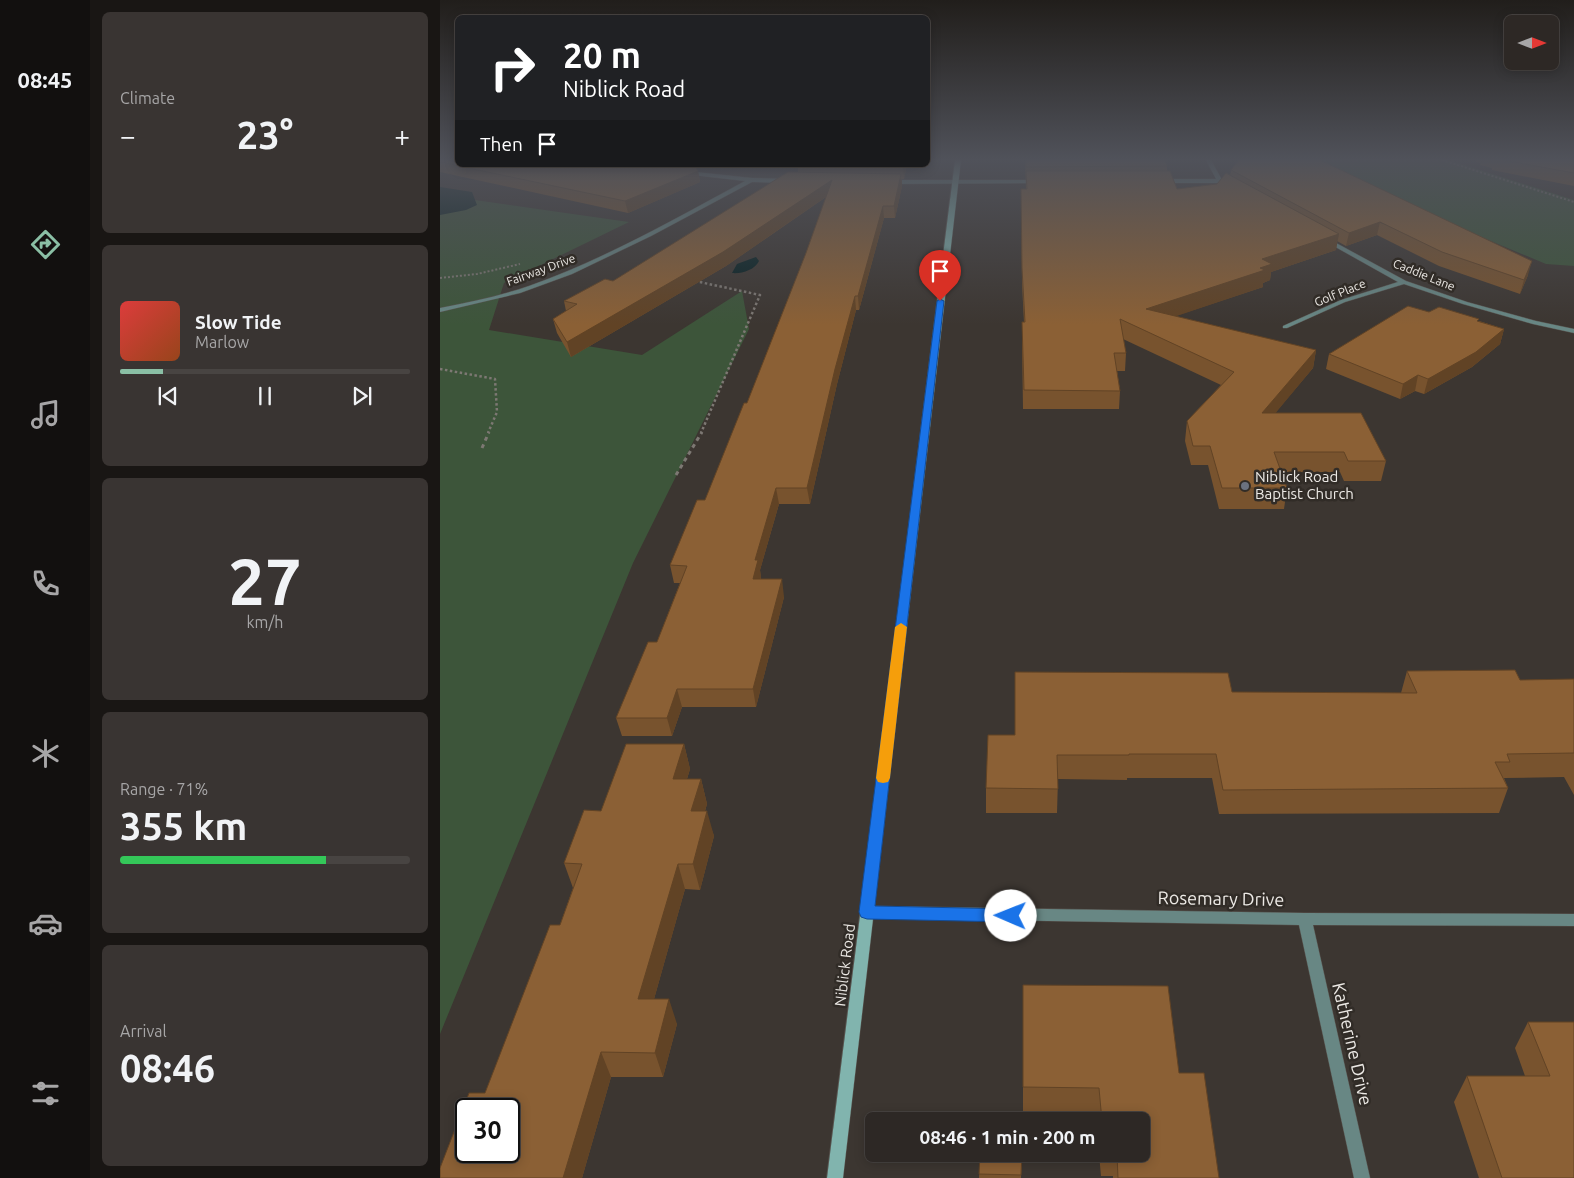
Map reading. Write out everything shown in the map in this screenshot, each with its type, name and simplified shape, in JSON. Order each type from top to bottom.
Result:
[{"type":"main road","name":"Niblick Road","points":[[835,1178],[951,215]]},
{"type":"street","name":"Fairway Drive","points":[[440,310],[506,295],[543,283],[594,261],[684,215]]},
{"type":"street","name":"Caddie Lane","points":[[1319,236],[1404,282],[1465,303],[1535,323],[1574,331]]},
{"type":"street","name":"Golf Place","points":[[1285,327],[1343,301],[1404,282]]},
{"type":"street","name":"Rosemary Drive","points":[[867,912],[1304,919],[1574,920]]},
{"type":"street","name":"Katherine Drive","points":[[1304,919],[1362,1178]]},
{"type":"path","points":[[440,278],[477,274],[520,264]]},
{"type":"path","points":[[676,475],[701,434],[760,295],[737,288],[688,280]]},
{"type":"path","points":[[440,369],[495,379],[497,412],[482,448]]},
{"type":"green space","points":[[440,215],[580,215],[629,222],[504,283],[489,330],[642,355],[742,291],[749,329],[633,563],[440,1034]]},
{"type":"green space","points":[[1430,215],[1574,215],[1574,266],[1546,264]]},
{"type":"water","points":[[756,257],[759,261],[751,269],[732,273],[737,264]]},
{"type":"building","points":[[719,215],[779,215],[723,252],[567,342],[553,319],[577,304],[564,301],[605,279],[613,281]]},
{"type":"building","points":[[820,215],[881,215],[858,296],[855,296],[835,369],[807,488],[776,488],[755,560],[758,560],[753,579],[782,579],[753,689],[677,689],[667,718],[616,718],[648,642],[657,642],[687,566],[670,565],[697,500],[705,500],[744,403],[747,403]]},
{"type":"building","points":[[1021,215],[1304,215],[1339,234],[1262,259],[1272,264],[1260,268],[1265,270],[1146,309],[1316,350],[1262,413],[1361,413],[1386,461],[1348,461],[1344,452],[1274,452],[1287,488],[1222,488],[1210,446],[1193,446],[1187,421],[1234,372],[1120,319],[1126,353],[1114,353],[1120,391],[1024,390],[1022,322],[1025,322]]},
{"type":"building","points":[[1315,215],[1435,215],[1532,261],[1524,280],[1442,252],[1380,222],[1349,233]]},
{"type":"building","points":[[1408,306],[1429,312],[1439,307],[1504,329],[1476,352],[1428,379],[1418,375],[1403,384],[1329,354]]},
{"type":"building","points":[[1515,670],[1520,680],[1574,679],[1574,753],[1507,754],[1510,762],[1495,762],[1508,788],[1223,790],[1216,754],[1129,754],[1057,755],[1058,789],[986,788],[988,735],[1015,735],[1015,672],[1228,673],[1232,692],[1417,693],[1407,671]]},
{"type":"building","points":[[626,744],[684,744],[673,779],[701,779],[691,811],[707,811],[693,864],[678,864],[638,999],[669,999],[655,1053],[601,1052],[563,1178],[440,1178],[440,1168],[455,1129],[455,1163],[520,1163],[520,1098],[467,1098],[469,1093],[485,1093],[550,925],[560,925],[582,864],[564,863],[584,810],[601,811]]},
{"type":"building","points":[[1023,985],[1168,986],[1179,1073],[1204,1073],[1219,1178],[1118,1178],[1117,1162],[1150,1162],[1150,1112],[1101,1112],[1099,1088],[1023,1087]]},
{"type":"building","points":[[1528,1022],[1574,1022],[1574,1178],[1502,1178],[1467,1076],[1550,1076]]},
{"type":"building","points":[[980,1162],[1022,1162],[1021,1175],[979,1174]]},
{"type":"slow traffic","points":[[883,778],[901,627]]},
{"type":"place","name":"Niblick Road Baptist Church","points":[[1245,486]]},
{"type":"route","points":[[940,301],[867,912],[1011,916]]}]
